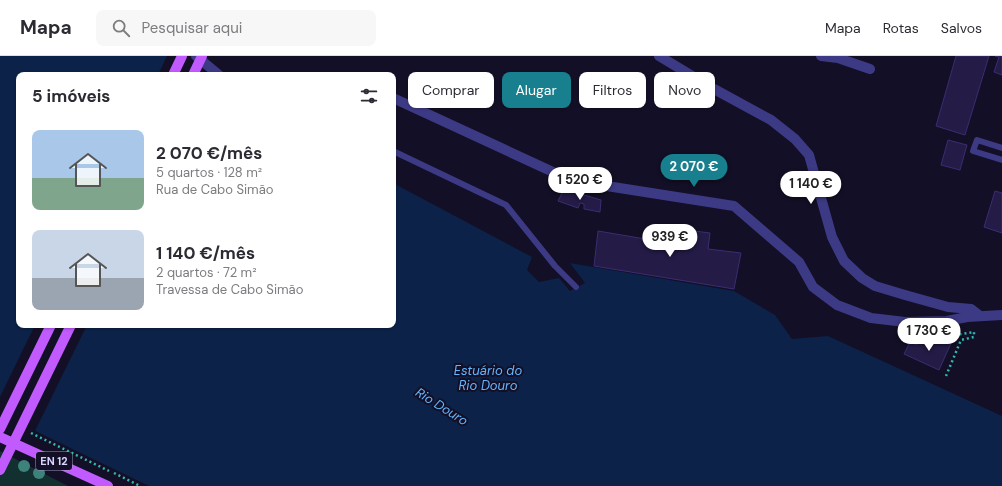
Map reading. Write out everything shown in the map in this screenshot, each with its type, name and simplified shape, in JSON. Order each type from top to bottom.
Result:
[{"type":"main road","points":[[174,72],[182,56]]},
{"type":"main road","points":[[194,72],[202,56]]},
{"type":"main road","points":[[0,429],[50,328]]},
{"type":"main road","points":[[0,470],[70,328]]},
{"type":"main road","name":"EN 12","points":[[0,437],[108,486]]},
{"type":"street","points":[[196,56],[215,72]]},
{"type":"street","points":[[660,56],[714,89],[771,120],[795,138],[808,155],[832,237],[844,261],[862,278],[876,286],[905,296],[948,307],[971,309],[980,316]]},
{"type":"street","points":[[821,56],[838,58],[870,69]]},
{"type":"street","points":[[396,99],[552,172],[594,184],[734,206],[799,262],[813,287],[837,305],[871,318],[904,322],[947,321],[967,317],[1002,315]]},
{"type":"lane","points":[[1002,148],[976,140],[973,151],[1002,160]]},
{"type":"lane","points":[[396,152],[506,205],[555,266],[576,288]]},
{"type":"path","points":[[946,376],[961,340],[974,337],[974,332],[955,335]]},
{"type":"path","points":[[27,431],[140,486]]},
{"type":"green space","points":[[0,451],[68,486],[0,486]]},
{"type":"water","name":"Estuário do Rio Douro","points":[[0,56],[170,56],[185,72],[16,72],[16,328],[396,328],[396,185],[532,257],[527,270],[539,282],[559,278],[570,291],[585,283],[570,263],[734,291],[775,315],[792,339],[828,336],[1002,416],[1002,486],[149,486],[0,414]]},
{"type":"pier","points":[[167,56],[173,56],[187,72],[159,72]]},
{"type":"pier","points":[[34,328],[86,328],[34,433],[0,416],[0,397]]},
{"type":"building","points":[[956,56],[989,56],[965,135],[936,126]]},
{"type":"building","points":[[995,56],[1002,56],[1002,75],[994,72],[999,57]]},
{"type":"building","points":[[948,140],[967,145],[960,170],[941,165]]},
{"type":"building","points":[[564,189],[601,200],[600,212],[584,209],[584,204],[580,203],[578,208],[558,201]]},
{"type":"building","points":[[995,191],[1002,193],[1002,233],[984,227]]},
{"type":"building","points":[[671,228],[710,233],[708,249],[741,253],[734,289],[594,266],[598,231],[669,243]]},
{"type":"building","points":[[918,340],[932,342],[933,340],[952,341],[939,370],[904,354],[910,342],[917,345]]},
{"type":"water label","name":"Rio Douro","points":[[442,406]]}]
